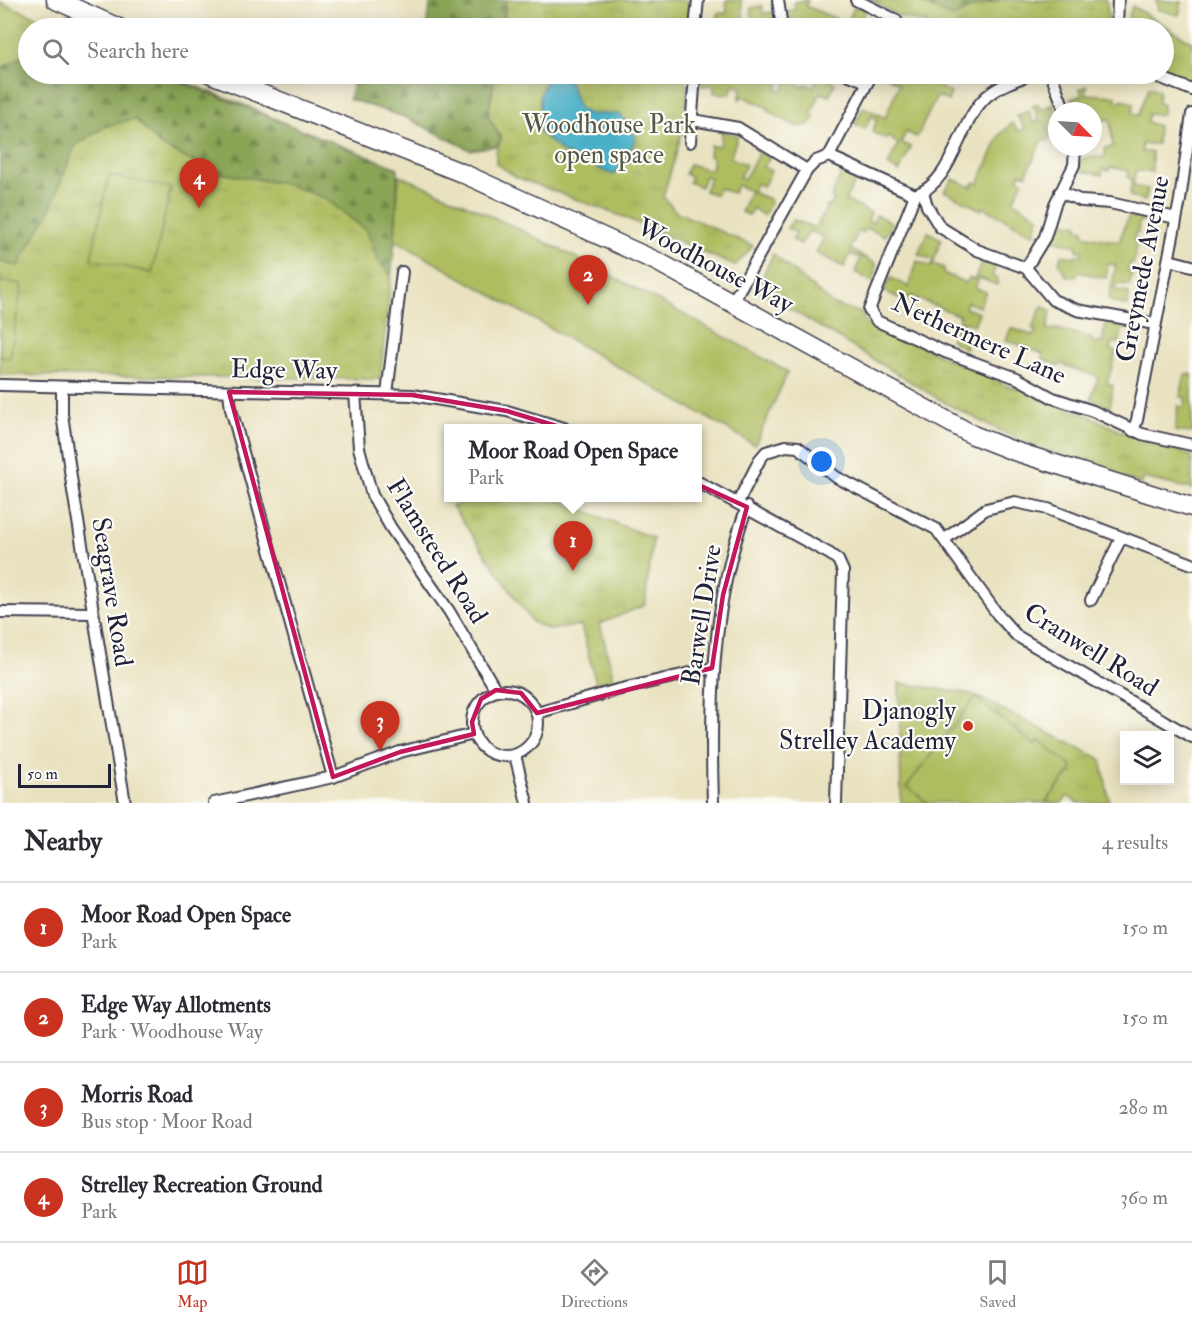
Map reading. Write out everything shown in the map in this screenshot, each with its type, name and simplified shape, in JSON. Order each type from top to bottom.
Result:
[{"type":"main road","points":[[56,0],[100,18]]},
{"type":"main road","points":[[77,0],[100,18]]},
{"type":"main road","name":"Woodhouse Way","points":[[236,84],[462,173],[658,262],[733,301],[973,435],[1022,454],[1192,507]]},
{"type":"street","points":[[696,18],[698,0]]},
{"type":"street","points":[[778,0],[781,18]]},
{"type":"street","points":[[856,0],[892,18]]},
{"type":"street","points":[[1117,18],[1118,0]]},
{"type":"street","points":[[1174,83],[1192,90]]},
{"type":"street","points":[[690,142],[695,84]]},
{"type":"street","points":[[830,156],[866,84]]},
{"type":"street","points":[[919,193],[937,180],[973,112],[987,97],[1009,84]]},
{"type":"street","points":[[1056,84],[1062,102]]},
{"type":"street","name":"Greymede Avenue","points":[[1133,431],[1169,260],[1192,114]]},
{"type":"street","points":[[693,120],[738,128],[807,170]]},
{"type":"street","points":[[733,301],[807,170],[816,161],[830,156],[919,193],[940,227],[977,250],[1026,268],[1053,300],[1077,310],[1155,324]]},
{"type":"street","points":[[1026,268],[1044,237],[1060,192],[1074,165],[1075,156]]},
{"type":"street","points":[[1060,192],[1082,201],[1110,204],[1176,218]]},
{"type":"street","name":"Nethermere Lane","points":[[919,193],[894,241],[869,310],[877,321],[945,352],[1017,378],[1053,398],[1094,411],[1133,431],[1192,445]]},
{"type":"street","points":[[1169,260],[1192,266]]},
{"type":"street","points":[[387,394],[402,272]]},
{"type":"street","name":"Edge Way","points":[[0,385],[387,394],[507,411],[548,424]]},
{"type":"street","name":"Seagrave Road","points":[[62,387],[62,414],[125,803]]},
{"type":"street","points":[[229,392],[333,777]]},
{"type":"street","name":"Flamsteed Road","points":[[355,393],[359,448],[372,495],[391,528],[449,611],[496,690]]},
{"type":"street","name":"Cranwell Road","points":[[742,504],[766,452],[786,446],[798,447],[836,477],[926,522],[945,539],[998,615],[1017,636],[1192,737]]},
{"type":"street","points":[[702,484],[830,554],[838,560],[843,571],[837,803]]},
{"type":"street","points":[[945,539],[986,509],[1015,502],[1048,509],[1192,564]]},
{"type":"street","name":"Barwell Drive","points":[[713,803],[712,668],[723,595],[742,504]]},
{"type":"street","points":[[1091,600],[1121,538]]},
{"type":"street","points":[[0,612],[93,613]]},
{"type":"street","points":[[537,713],[617,690],[712,668]]},
{"type":"street","points":[[510,689],[521,693],[534,705],[537,713],[536,736],[525,749],[515,755],[501,756],[490,752],[474,734],[472,722],[477,705],[496,690],[510,689]]},
{"type":"street","points":[[214,803],[333,777],[400,752],[474,734]]},
{"type":"street","points":[[515,755],[527,803]]},
{"type":"highlighted area","points":[[229,392],[412,395],[507,411],[593,437],[747,507],[723,595],[712,668],[537,713],[521,693],[496,690],[481,699],[472,722],[474,734],[400,752],[333,777]]},
{"type":"green space","points":[[431,0],[507,0],[504,18],[428,18]]},
{"type":"green space","points":[[507,0],[690,0],[687,18],[504,18]]},
{"type":"green space","points":[[726,0],[741,0],[743,18],[718,18],[718,13],[727,13]]},
{"type":"green space","points":[[808,0],[806,6],[834,18],[789,18],[786,11],[795,10],[794,2]]},
{"type":"green space","points":[[871,0],[1106,0],[1109,18],[906,18],[898,16]]},
{"type":"green space","points":[[916,0],[1000,0],[974,6],[953,18]]},
{"type":"green space","points":[[1156,0],[1182,2],[1179,15],[1158,10]]},
{"type":"green space","points":[[0,2],[40,18],[18,18],[18,84],[190,84],[245,105],[399,175],[395,240],[380,379],[0,375]]},
{"type":"green space","points":[[762,6],[763,13],[773,12],[774,18],[752,18],[751,8]]},
{"type":"green space","points":[[859,6],[866,10],[862,18],[850,18],[854,8]]},
{"type":"green space","points":[[1132,6],[1152,18],[1129,18]]},
{"type":"green space","points":[[1174,31],[1192,42],[1192,84],[1174,76]]},
{"type":"green space","points":[[18,59],[18,84],[186,84],[398,168],[391,276],[378,260],[367,231],[326,199],[291,185],[214,172],[160,145],[135,119],[106,126],[75,146],[49,212],[18,266],[0,262],[0,69]]},
{"type":"green space","points":[[353,84],[493,84],[488,115],[501,139],[497,146],[470,150],[407,118],[349,99]]},
{"type":"green space","name":"Woodhouse Park open space","points":[[493,84],[687,84],[684,121],[663,196],[675,211],[753,246],[735,266],[624,217],[516,177],[496,163],[496,152],[501,138],[488,115]]},
{"type":"green space","points":[[701,84],[779,84],[777,88],[783,91],[786,84],[798,84],[804,87],[806,84],[813,87],[815,84],[835,84],[829,96],[821,92],[811,114],[815,117],[811,124],[797,127],[768,111],[769,108],[742,96],[739,100],[742,88],[733,85],[730,94],[714,93],[714,85],[701,86]]},
{"type":"green space","points":[[899,84],[943,84],[941,88],[951,93],[948,101],[937,96],[917,137],[906,132],[901,143],[911,147],[899,172],[888,165],[898,144],[887,136],[886,139],[872,132],[877,119],[871,116],[865,129],[854,123],[864,107],[885,118]]},
{"type":"green space","points":[[1087,86],[1086,94],[1116,96],[1115,101],[1121,102],[1122,99],[1134,104],[1132,113],[1138,116],[1149,87],[1159,90],[1158,103],[1163,105],[1162,115],[1148,114],[1147,122],[1158,126],[1157,144],[1142,144],[1142,152],[1152,152],[1152,172],[1136,171],[1133,186],[1148,189],[1145,201],[1130,196],[1132,179],[1128,178],[1129,171],[1110,167],[1109,171],[1103,169],[1102,175],[1077,170],[1083,158],[1105,157],[1105,148],[1113,147],[1110,119],[1102,120],[1102,102],[1072,102],[1071,99],[1082,95],[1080,89]]},
{"type":"green space","points":[[1038,104],[1041,110],[1048,107],[1048,141],[1042,140],[1026,175],[1021,173],[1018,178],[1023,181],[1013,201],[1039,217],[1034,235],[983,207],[981,210],[944,191],[953,179],[971,187],[974,182],[978,184],[1000,135],[1012,123],[1020,132],[1025,128],[1017,116],[1029,110],[1033,123],[1039,121],[1033,106]]},
{"type":"green space","points":[[722,131],[738,136],[730,157],[746,165],[739,177],[744,179],[759,153],[770,157],[763,167],[771,171],[763,187],[756,183],[752,192],[769,199],[770,204],[764,216],[753,208],[749,215],[741,212],[750,191],[737,185],[733,193],[719,188],[716,195],[705,191],[710,177],[705,176],[701,187],[689,182],[691,177],[685,174],[689,164],[711,170],[713,157],[709,156],[710,146],[720,146]]},
{"type":"green space","points":[[843,171],[856,181],[845,200],[871,213],[868,221],[873,223],[876,215],[893,223],[885,236],[866,228],[863,233],[859,231],[850,249],[876,264],[872,282],[855,272],[861,258],[850,254],[844,267],[816,253],[824,237],[809,231],[801,244],[792,240],[796,232],[787,228],[794,220],[816,228],[827,206],[831,205],[834,200],[831,197]]},
{"type":"green space","points":[[109,175],[171,188],[152,273],[91,259]]},
{"type":"green space","points":[[399,175],[547,243],[788,372],[755,445],[395,240]]},
{"type":"green space","points":[[1128,217],[1143,218],[1143,221],[1139,221],[1138,233],[1135,233],[1134,240],[1137,241],[1134,263],[1130,263],[1128,272],[1133,273],[1129,285],[1117,284],[1115,290],[1129,293],[1128,306],[1112,302],[1109,298],[1116,265],[1108,264],[1106,278],[1078,272],[1076,277],[1066,276],[1059,263],[1061,255],[1075,257],[1082,255],[1083,251],[1077,250],[1077,246],[1052,240],[1055,221],[1078,225],[1078,229],[1084,230],[1083,235],[1119,242]]},
{"type":"green space","points":[[928,232],[941,239],[933,264],[944,268],[943,273],[966,283],[969,278],[974,280],[983,261],[997,263],[992,276],[998,278],[997,285],[979,278],[975,288],[986,292],[979,307],[967,302],[965,308],[979,313],[974,325],[962,321],[958,331],[969,336],[966,349],[950,340],[960,316],[911,296],[908,302],[883,291],[891,278],[909,287],[917,261],[931,267],[933,260],[918,254]]},
{"type":"green space","points":[[773,254],[834,305],[861,313],[868,326],[914,341],[951,361],[998,378],[1001,384],[1018,389],[1019,386],[1045,400],[1092,417],[1126,434],[1177,448],[1180,452],[1192,456],[1192,489],[1144,478],[1141,484],[1027,444],[947,404],[757,289]]},
{"type":"green space","points":[[0,281],[22,284],[10,358],[0,357]]},
{"type":"green space","points":[[1042,306],[1051,311],[1047,330],[1058,329],[1091,338],[1092,342],[1102,343],[1106,322],[1124,323],[1119,343],[1112,342],[1110,350],[1116,352],[1107,384],[1113,385],[1110,408],[1091,399],[1098,377],[1061,364],[1059,366],[1042,358],[1043,354],[1006,340],[1011,328],[1034,336],[1036,331],[1032,329]]},
{"type":"green space","points":[[1192,372],[1192,433],[1175,431],[1178,406],[1184,407],[1186,398],[1180,397],[1185,374],[1191,375]]},
{"type":"green space","points":[[468,502],[564,502],[653,538],[645,605],[600,624],[614,679],[596,683],[581,625],[549,630],[532,622],[452,506]]},
{"type":"green space","name":"Djanogly Strelley Academy","points":[[899,683],[972,694],[1101,759],[1110,803],[1077,803],[1068,796],[1062,803],[1045,803],[1073,768],[1038,741],[1035,745],[907,786],[928,803],[901,803]]},
{"type":"green space","points":[[975,698],[1035,745],[1039,740],[1073,768],[1045,803],[928,803],[907,786]]},
{"type":"water","points":[[544,84],[570,84],[579,109],[589,114],[620,114],[636,137],[628,156],[614,175],[564,153],[540,133],[540,96]]},
{"type":"place","name":"Strelley Recreation Ground","points":[[199,208]]},
{"type":"place","name":"Edge Way Allotments","points":[[588,305]]},
{"type":"place","name":"Moor Road Open Space","points":[[573,571]]},
{"type":"place","name":"Djanogly Strelley Academy","points":[[968,726]]},
{"type":"place","name":"Morris Road","points":[[380,751]]}]
